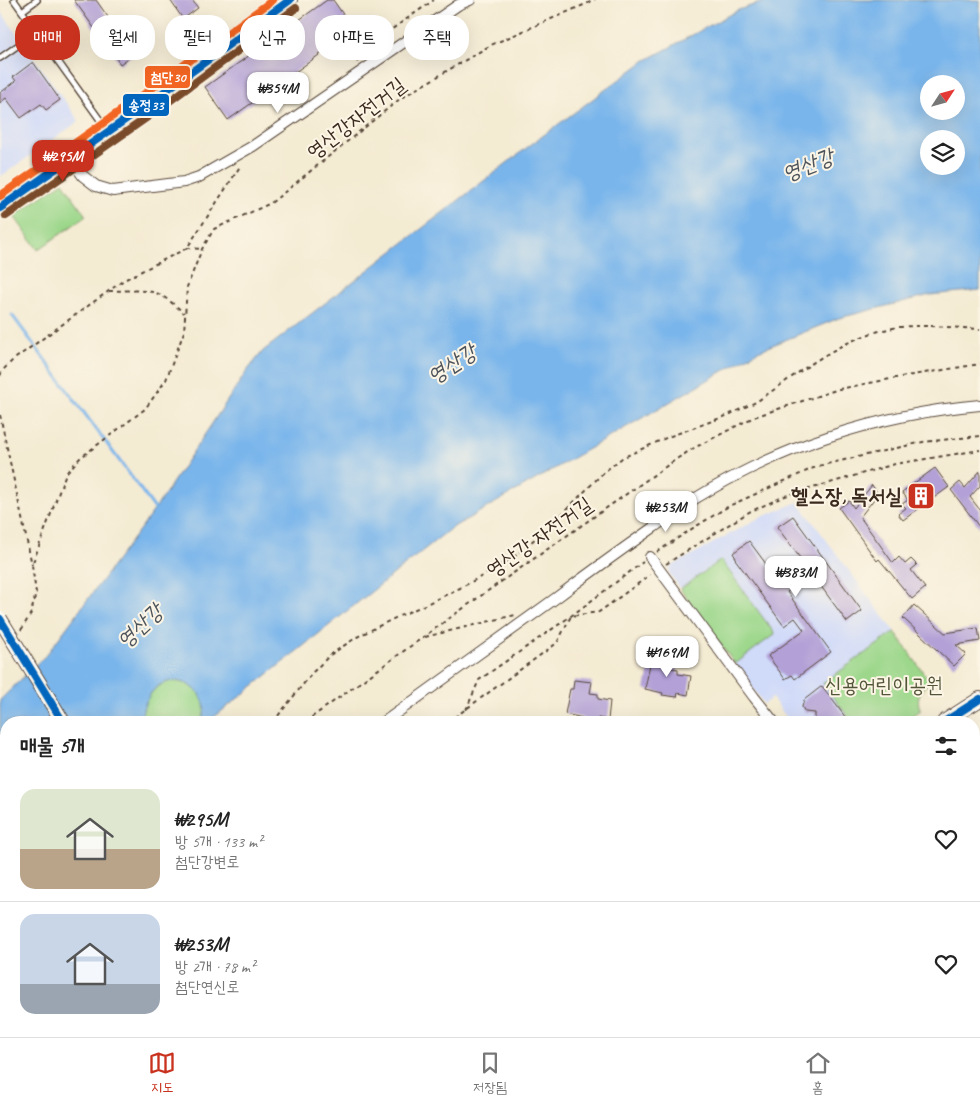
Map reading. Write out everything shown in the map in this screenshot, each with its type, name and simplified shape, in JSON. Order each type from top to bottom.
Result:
[{"type":"street","points":[[0,208],[70,160],[290,0]]},
{"type":"street","points":[[70,160],[83,176],[96,186],[113,191],[184,182],[199,178],[253,146],[458,5],[470,0]]},
{"type":"street","points":[[392,716],[619,551],[691,501],[728,480],[798,448],[859,427],[907,415],[952,407],[980,405]]},
{"type":"street","points":[[650,557],[770,716]]},
{"type":"street","points":[[0,619],[59,716]]},
{"type":"street","points":[[953,716],[980,699]]},
{"type":"lane","points":[[14,0],[25,15]]},
{"type":"lane","points":[[22,11],[37,0]]},
{"type":"lane","points":[[0,50],[2,56],[15,47]]},
{"type":"lane","points":[[57,60],[108,132]]},
{"type":"path","points":[[364,70],[353,56],[434,0]]},
{"type":"path","name":"영산강자전거길","points":[[32,565],[66,473],[80,458],[145,409],[166,380],[184,332],[187,287],[202,249],[214,229],[271,203],[402,98],[491,45],[595,0]]},
{"type":"path","points":[[0,376],[8,365],[26,350],[124,280],[187,248],[243,162]]},
{"type":"path","points":[[187,248],[202,249]]},
{"type":"path","points":[[109,291],[155,293],[174,304],[185,314]]},
{"type":"path","points":[[278,716],[313,672],[330,655],[357,637],[460,588],[514,556],[552,524],[604,472],[622,458],[668,437],[746,408],[827,353],[861,338],[900,327],[980,329]]},
{"type":"path","name":"영산강 자전거길","points":[[313,716],[678,458],[728,430],[754,417],[839,389],[892,378],[980,364]]},
{"type":"path","points":[[0,415],[32,565],[36,593],[32,613],[18,633]]},
{"type":"path","points":[[466,710],[479,680],[650,557],[729,506],[818,466],[923,442],[980,436]]},
{"type":"path","points":[[570,616],[599,612],[698,543],[749,512],[785,496],[895,464],[980,450]]},
{"type":"path","points":[[422,638],[523,613]]},
{"type":"path","points":[[457,716],[557,643],[570,616]]},
{"type":"shaded area","points":[[0,10],[15,31],[15,60],[36,60],[79,121],[0,177]]},
{"type":"shaded area","points":[[798,502],[895,632],[824,683],[848,716],[786,716],[772,698],[764,704],[669,573],[670,567],[755,520]]},
{"type":"green space","points":[[63,182],[86,216],[38,250],[14,216]]},
{"type":"green space","points":[[721,560],[775,634],[735,664],[680,589]]},
{"type":"green space","name":"신용어린이공원","points":[[895,632],[930,682],[920,695],[918,702],[921,710],[912,716],[848,716],[823,683]]},
{"type":"green space","points":[[171,681],[179,682],[194,688],[203,699],[205,706],[203,716],[142,716],[143,708],[149,696],[164,683]]},
{"type":"water","name":"영산강","points":[[769,0],[980,0],[980,290],[930,295],[839,318],[758,351],[450,529],[216,716],[203,716],[203,701],[198,692],[190,686],[181,682],[170,682],[160,685],[151,693],[142,716],[0,716],[0,700],[47,654],[155,509],[247,371],[263,351],[533,143],[643,62],[738,10]]},
{"type":"building","points":[[74,0],[96,0],[107,15],[90,15],[90,22]]},
{"type":"building","points":[[170,0],[192,0],[198,8],[188,15],[180,15]]},
{"type":"building","points":[[327,0],[333,0],[344,15],[315,15],[315,58],[228,120],[205,87],[243,60],[305,60],[305,16]]},
{"type":"building","points":[[117,60],[126,60],[120,64]]},
{"type":"building","points":[[33,62],[60,100],[46,110],[41,104],[21,118],[6,98],[0,103],[0,93],[16,81],[13,77]]},
{"type":"building","name":"헬스장, 독서실","points":[[935,468],[949,487],[903,520],[898,514],[906,508],[902,504],[908,500],[902,492]]},
{"type":"building","points":[[980,471],[980,486],[970,497],[980,510],[980,528],[951,490],[960,482],[965,488]]},
{"type":"building","points":[[872,485],[878,494],[860,517],[893,563],[899,557],[905,564],[911,559],[917,565],[911,570],[925,588],[912,599],[879,559],[877,561],[839,508],[849,501],[854,508]]},
{"type":"building","points":[[793,516],[862,611],[847,622],[812,574],[787,592],[831,652],[795,679],[792,675],[785,679],[768,656],[804,630],[795,618],[784,626],[735,559],[733,553],[749,541],[778,580],[803,562],[777,527]]},
{"type":"building","points":[[914,605],[945,633],[978,628],[980,641],[956,645],[966,654],[954,666],[903,618]]},
{"type":"building","points":[[654,655],[672,657],[670,668],[678,669],[678,674],[691,676],[688,695],[678,693],[677,697],[662,695],[663,693],[645,689],[650,664],[653,664]]},
{"type":"building","points":[[574,680],[592,682],[590,693],[598,694],[598,699],[610,701],[608,716],[574,716],[565,714],[570,689],[573,689]]},
{"type":"building","points":[[822,686],[844,716],[815,716],[815,713],[805,712],[802,707],[804,700]]},
{"type":"waterway","points":[[12,315],[155,509]]},
{"type":"transit line","name":"첨단30","points":[[0,196],[273,0]]},
{"type":"transit line","name":"송정33","points":[[0,208],[290,0]]},
{"type":"transit line","points":[[6,216],[152,114],[296,8]]},
{"type":"transit line","name":"송정33","points":[[0,619],[59,716]]},
{"type":"transit line","name":"송정33","points":[[953,716],[980,699]]},
{"type":"place","name":"헬스장, 독서실","points":[[921,496]]}]
